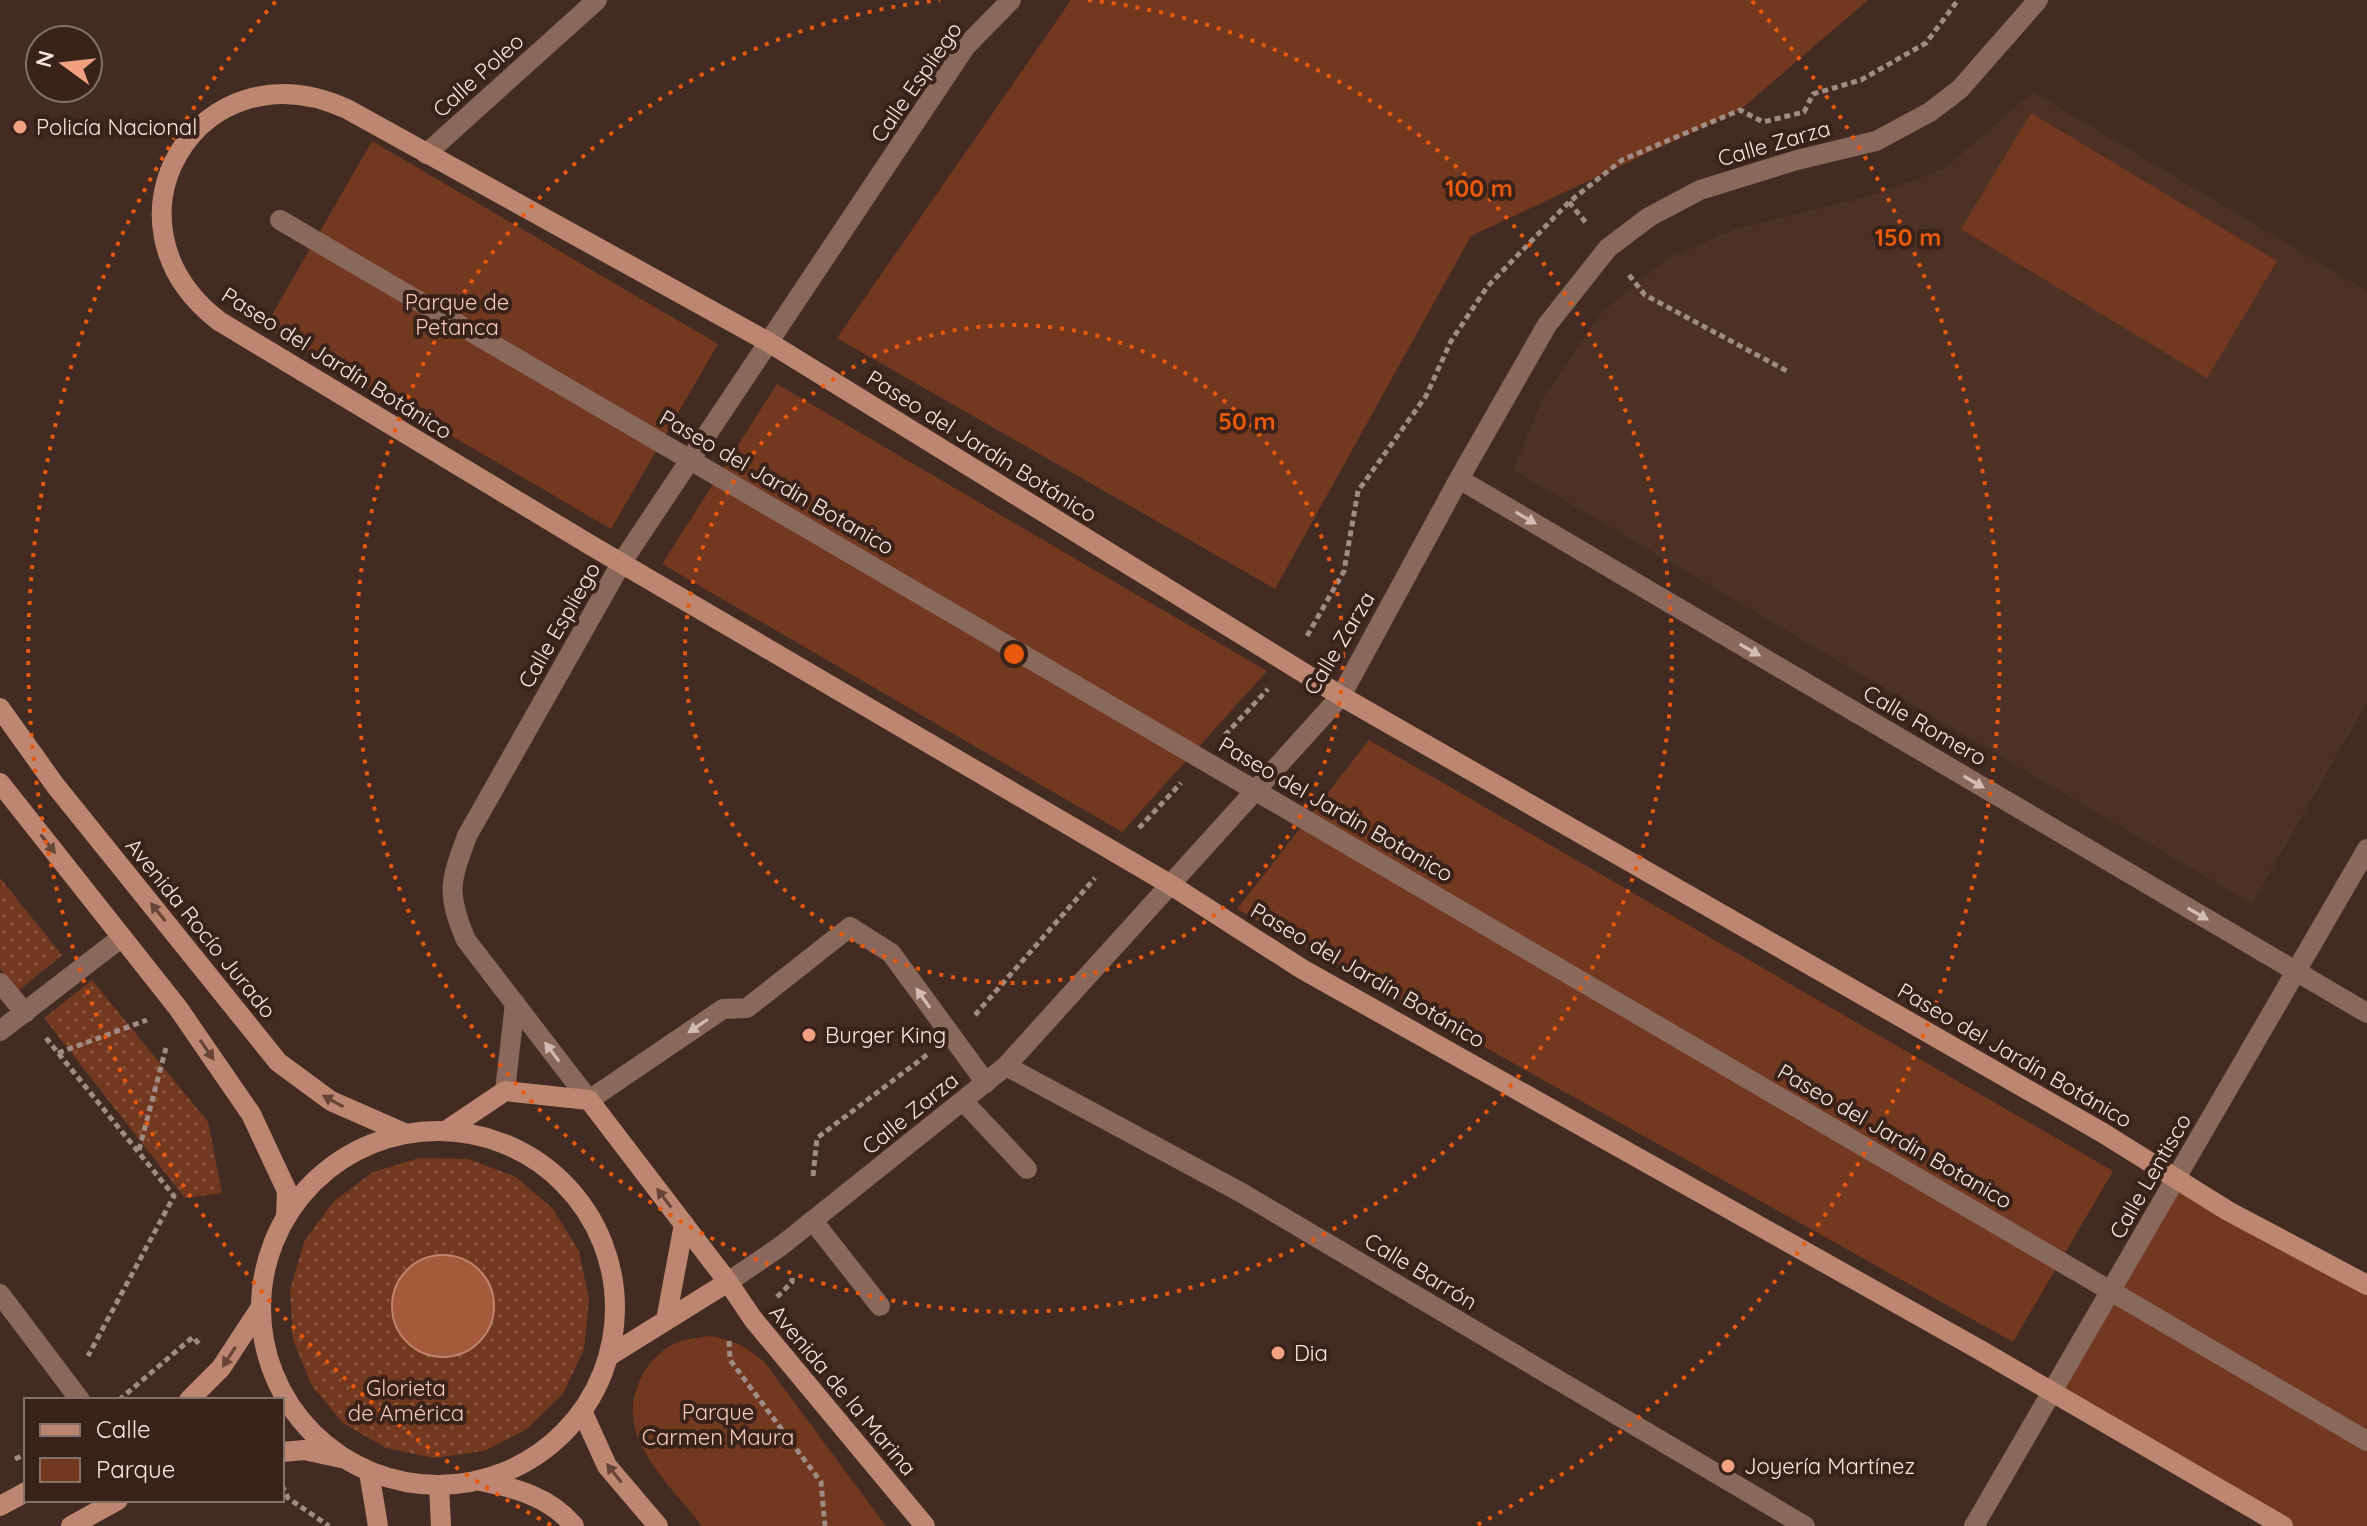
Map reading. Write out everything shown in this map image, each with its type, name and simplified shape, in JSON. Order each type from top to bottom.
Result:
[{"type":"street","name":"Calle Poleo","points":[[426,154],[597,0]]},
{"type":"street","name":"Calle Espliego","points":[[728,1282],[466,940],[453,910],[452,875],[467,836],[622,562],[966,46],[1011,0]]},
{"type":"street","name":"Calle Zarza","points":[[609,1356],[781,1246],[986,1083],[1006,1066],[1171,885],[1341,696],[1547,325],[1608,248],[1649,217],[1700,190],[1797,160],[1876,141],[1930,112],[1960,89],[2038,0]]},
{"type":"street","name":"Paseo del Jardín Botánico","points":[[2283,1526],[2052,1392],[1302,969],[1171,885],[219,321],[184,288],[172,267],[165,245],[161,221],[162,197],[179,152],[193,133],[232,104],[255,96],[278,93],[302,93],[325,99],[770,343],[1341,696],[2177,1177],[2228,1211],[2367,1285]]},
{"type":"street","name":"Paseo del Jardin Botanico","points":[[280,220],[2367,1441]]},
{"type":"street","name":"Calle Romero","points":[[1459,479],[2367,1013]]},
{"type":"street","name":"Avenida Rocío Jurado","points":[[0,708],[55,785],[278,1062],[331,1101],[404,1133]]},
{"type":"street","points":[[0,783],[178,1008],[251,1114],[287,1191],[286,1217]]},
{"type":"street","name":"Calle Lentisco","points":[[1974,1526],[2367,849]]},
{"type":"street","points":[[447,1130],[505,1091],[589,1100],[723,1009],[747,1008],[850,927],[891,953],[986,1083]]},
{"type":"street","points":[[0,1031],[122,937]]},
{"type":"street","points":[[0,983],[25,1013]]},
{"type":"street","points":[[505,1091],[515,1003]]},
{"type":"street","name":"Calle Barrón","points":[[1006,1066],[1242,1193],[1805,1526]]},
{"type":"street","points":[[963,1101],[1027,1169]]},
{"type":"street","points":[[447,1130],[499,1141],[534,1159],[583,1204],[607,1251],[616,1303],[609,1356],[582,1411],[554,1442],[520,1466],[480,1481],[439,1486],[404,1483],[369,1472],[342,1458],[298,1418],[270,1366],[261,1307],[263,1276],[272,1245],[286,1217],[317,1178],[358,1150],[404,1133],[447,1130]]},
{"type":"street","points":[[813,1221],[880,1306]]},
{"type":"street","points":[[666,1320],[684,1224]]},
{"type":"street","name":"Avenida de la Marina","points":[[728,1282],[753,1319],[925,1526]]},
{"type":"street","points":[[0,1294],[75,1394]]},
{"type":"street","points":[[191,1398],[221,1368],[261,1307]]},
{"type":"street","points":[[582,1411],[607,1466],[658,1526]]},
{"type":"street","points":[[284,1452],[304,1450],[342,1458]]},
{"type":"street","points":[[369,1472],[378,1526]]},
{"type":"street","points":[[480,1481],[532,1495],[562,1511],[574,1526]]},
{"type":"street","points":[[439,1486],[441,1526]]},
{"type":"street","points":[[0,1506],[24,1493]]},
{"type":"street","points":[[71,1526],[114,1502]]},
{"type":"path","points":[[804,1183],[815,1175],[817,1138],[968,1024],[1116,853],[1291,665],[1344,571],[1358,491],[1426,396],[1451,341],[1487,287],[1569,202],[1622,160],[1740,110],[1763,122],[1804,112],[1813,94],[1861,80],[1926,43],[1958,0]]},
{"type":"path","points":[[1569,202],[1645,295],[1787,371]]},
{"type":"path","points":[[58,1053],[178,1008]]},
{"type":"path","points":[[139,1151],[178,1008]]},
{"type":"path","points":[[25,1013],[174,1196],[75,1394]]},
{"type":"path","points":[[781,1246],[793,1269],[792,1282],[729,1338],[730,1360],[821,1482],[825,1526]]},
{"type":"path","points":[[284,1489],[288,1498],[329,1526]]},
{"type":"shaded area","points":[[2033,92],[2367,291],[2367,702],[2252,904],[1513,470],[1543,398],[1602,312],[1668,258],[1736,229],[1863,198],[1944,169]]},
{"type":"shaded area","points":[[443,1255],[463,1259],[479,1270],[490,1286],[494,1306],[490,1326],[479,1342],[463,1353],[443,1357],[423,1353],[407,1342],[396,1326],[392,1306],[396,1286],[407,1270],[423,1259]]},
{"type":"green space","points":[[1071,0],[1868,0],[1740,110],[1471,236],[1275,589],[837,338]]},
{"type":"green space","points":[[2031,113],[2277,261],[2207,378],[1961,229]]},
{"type":"green space","name":"Parque de Petanca","points":[[372,141],[718,344],[611,529],[265,327]]},
{"type":"green space","points":[[777,384],[1267,671],[1122,832],[662,564]]},
{"type":"green space","points":[[1369,740],[2113,1171],[2013,1342],[1237,909]]},
{"type":"green space","points":[[0,878],[62,955],[18,991],[0,969]]},
{"type":"green space","points":[[92,980],[208,1122],[222,1193],[185,1198],[44,1018]]},
{"type":"green space","name":"Glorieta de América","points":[[419,1158],[469,1159],[516,1177],[553,1209],[579,1251],[589,1300],[584,1349],[563,1394],[527,1429],[484,1451],[434,1458],[386,1448],[343,1423],[312,1386],[293,1340],[290,1290],[304,1242],[333,1202],[373,1172]],"holes":[[[477,1267],[491,1290],[400,1334],[396,1326],[392,1302],[404,1271]]]},
{"type":"green space","points":[[2177,1177],[2367,1281],[2367,1526],[2282,1526],[2052,1392]]},
{"type":"green space","name":"Parque Carmen Maura","points":[[710,1336],[740,1345],[765,1363],[886,1526],[702,1526],[652,1463],[639,1440],[633,1414],[642,1377],[658,1355],[678,1342]]},
{"type":"place","name":"Policía Nacional","points":[[20,127]]},
{"type":"place","name":"Burger King","points":[[809,1035]]},
{"type":"place","name":"Dia","points":[[1278,1353]]},
{"type":"place","name":"Joyería Martínez","points":[[1728,1466]]}]
